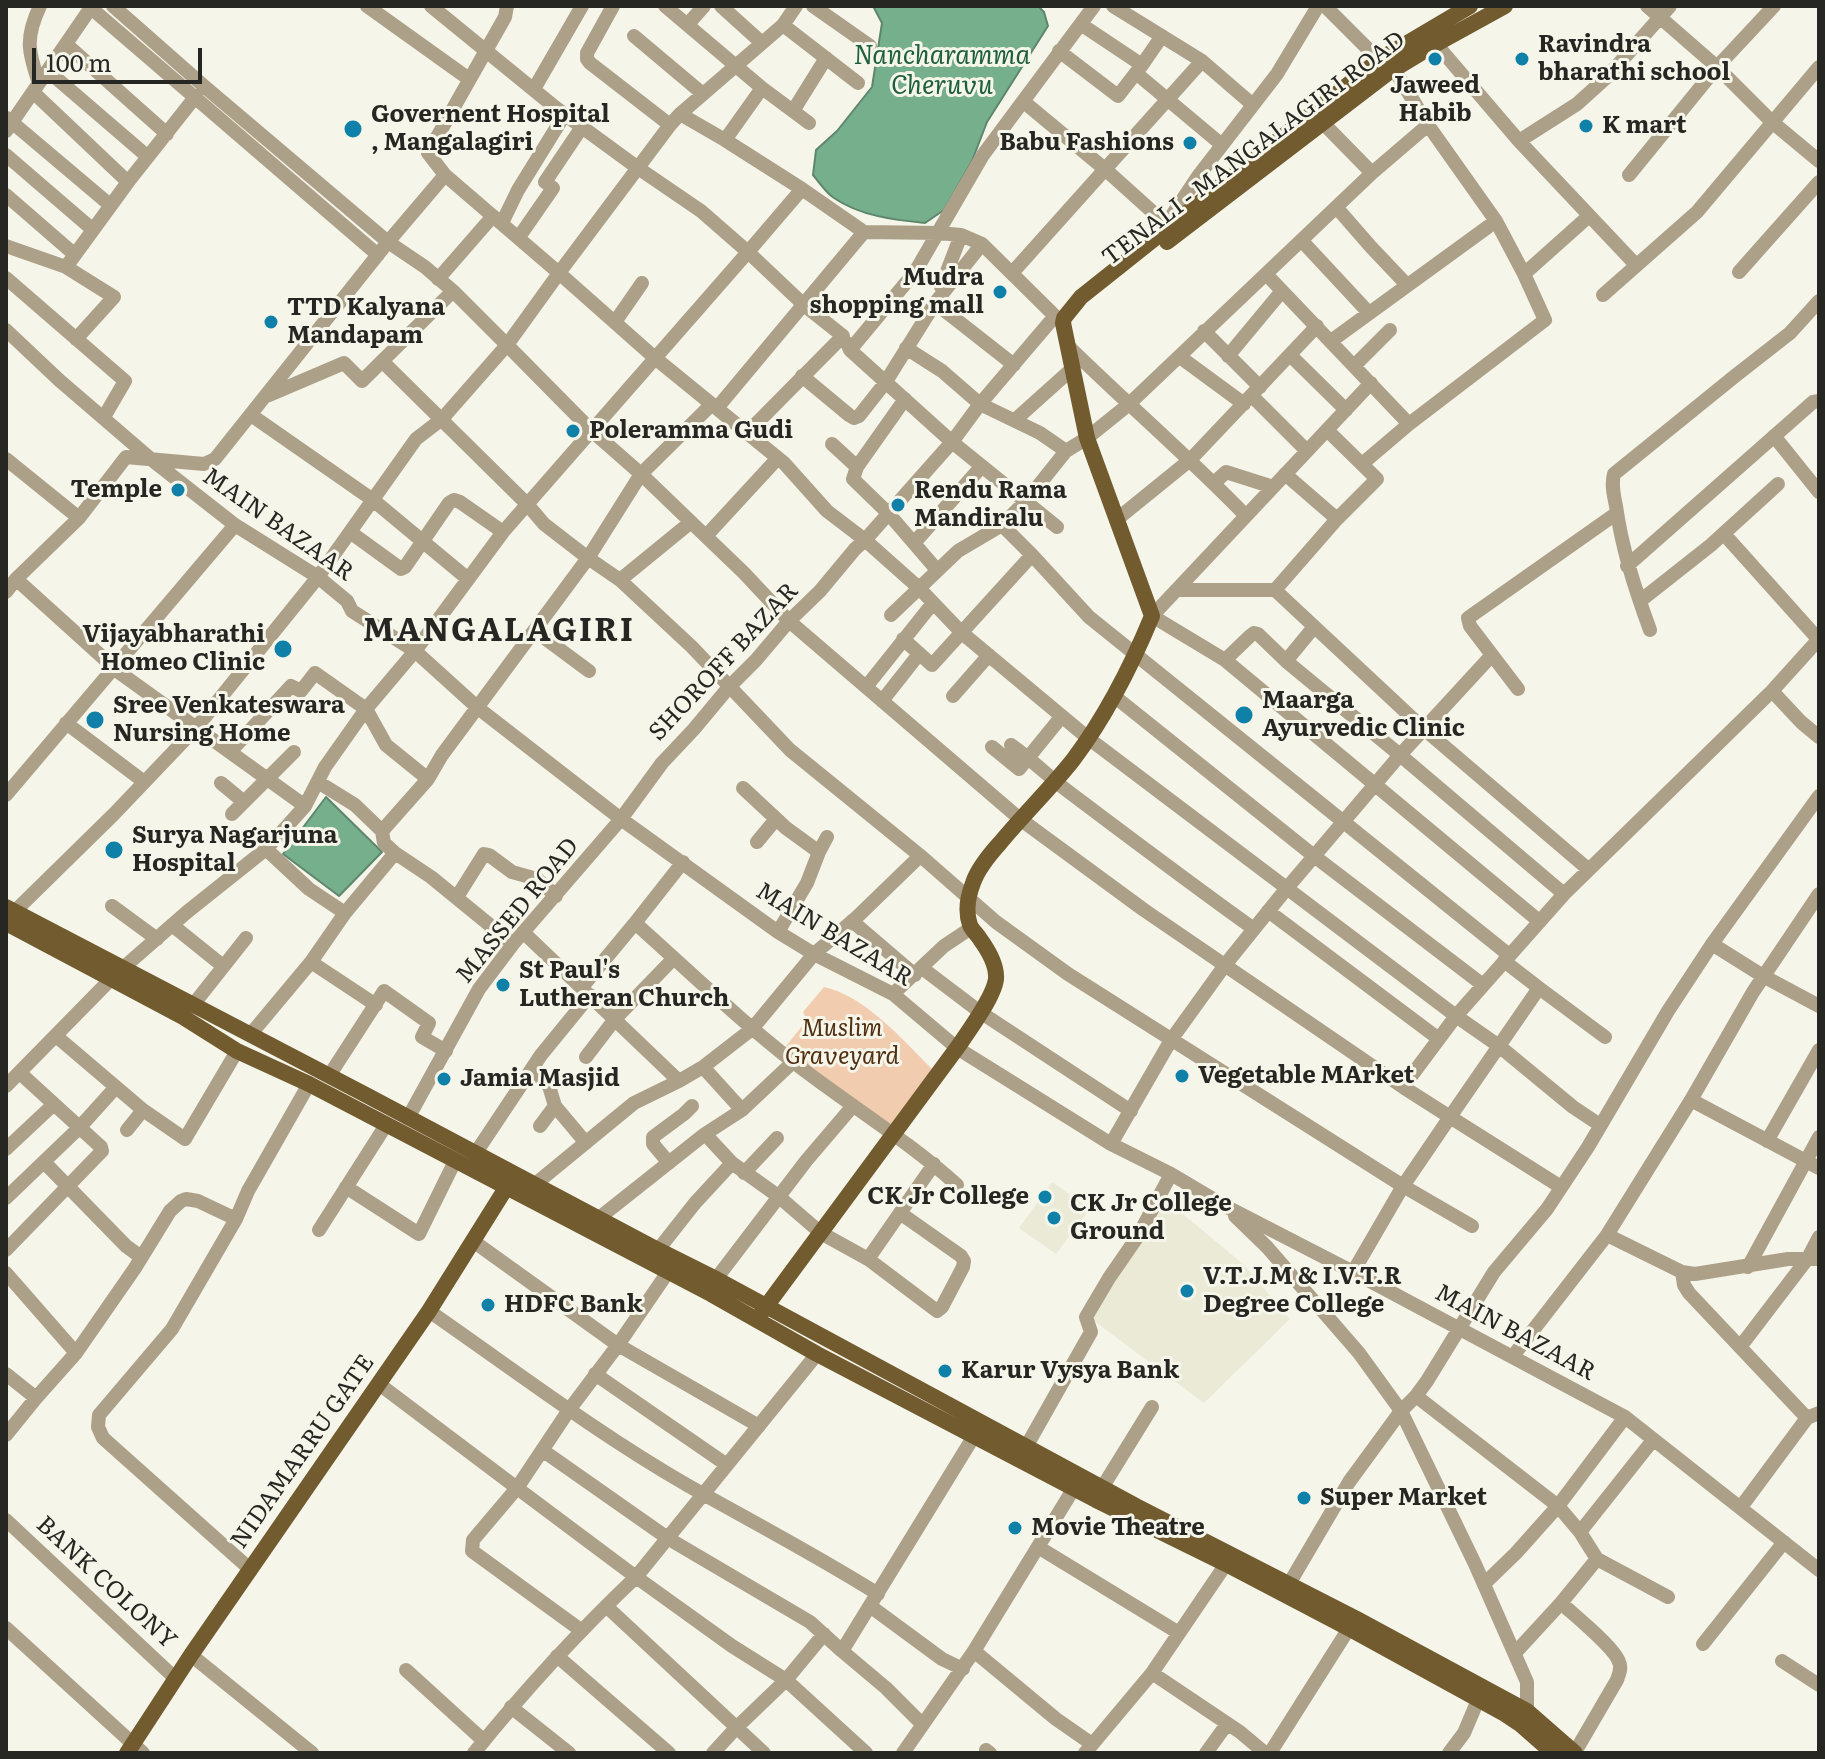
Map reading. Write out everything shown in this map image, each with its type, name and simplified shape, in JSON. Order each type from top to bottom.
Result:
[{"type":"main road","name":"TENALI - MANGALAGIRI ROAD","points":[[1059,320],[1081,297],[1163,229],[1470,6]]},
{"type":"main road","name":"TENALI - MANGALAGIRI ROAD","points":[[1074,307],[1088,303],[1322,122],[1387,67],[1505,6]]},
{"type":"main road","points":[[761,1313],[957,1048],[980,1012],[996,974],[989,954],[971,928],[967,916],[974,878],[1088,738],[1136,655],[1152,616],[1087,438],[1073,368],[1059,320]]},
{"type":"main road","points":[[8,916],[117,974],[237,1051],[309,1084],[455,1161],[599,1218],[716,1279],[817,1354],[974,1436],[1074,1488],[1099,1494],[1289,1584],[1478,1700],[1523,1718],[1553,1753]]},
{"type":"main road","points":[[117,974],[193,1005],[475,1154],[519,1186],[668,1272],[761,1313],[1026,1447],[1099,1494],[1226,1564],[1353,1624],[1523,1718],[1575,1752]]},
{"type":"main road","name":"NIDAMARRU GATE","points":[[134,1750],[191,1655],[429,1311],[473,1241],[519,1186]]},
{"type":"street","points":[[40,6],[31,25],[29,53],[40,82],[128,182]]},
{"type":"street","points":[[113,6],[378,255]]},
{"type":"street","points":[[367,6],[469,79]]},
{"type":"street","points":[[431,6],[582,127],[701,211],[804,305],[843,336],[850,350],[885,383],[1057,527]]},
{"type":"street","points":[[507,6],[505,17],[428,153],[445,175],[655,358],[797,476],[827,511],[919,588],[962,633],[1088,738],[1600,1125]]},
{"type":"street","points":[[534,89],[582,6]]},
{"type":"street","points":[[613,6],[587,53],[587,59],[670,125]]},
{"type":"street","points":[[665,6],[736,67],[809,123]]},
{"type":"street","points":[[688,24],[704,6]]},
{"type":"street","points":[[721,6],[762,43]]},
{"type":"street","points":[[8,916],[114,814],[196,728],[318,577],[416,439],[442,419],[507,345],[670,125],[783,25],[796,6]]},
{"type":"street","points":[[813,6],[870,46]]},
{"type":"street","points":[[850,350],[915,272],[983,155],[1094,6]]},
{"type":"street","points":[[1113,6],[1202,61],[1253,105]]},
{"type":"street","points":[[1024,102],[1106,170],[1163,229],[1199,175],[1277,74],[1318,6]]},
{"type":"street","points":[[1325,6],[1387,67],[1496,221],[1545,320],[1362,464]]},
{"type":"street","points":[[1647,6],[1665,12],[1772,122],[1819,161]]},
{"type":"street","points":[[1629,175],[1717,67],[1774,6]]},
{"type":"street","points":[[110,205],[8,124],[92,7],[196,96],[453,291],[592,431],[706,536],[789,621],[1020,819],[1144,910],[1403,1087],[1561,1187]]},
{"type":"street","points":[[1519,141],[1577,104],[1608,76],[1665,12]]},
{"type":"street","points":[[783,25],[858,83]]},
{"type":"street","points":[[1082,25],[1139,69],[1168,101],[1222,145]]},
{"type":"street","points":[[634,36],[703,94]]},
{"type":"street","points":[[1059,51],[1118,96],[1162,36]]},
{"type":"street","points":[[66,44],[167,134]]},
{"type":"street","points":[[1436,44],[1519,141],[1636,265]]},
{"type":"street","points":[[793,111],[826,58]]},
{"type":"street","points":[[1012,273],[1202,61]]},
{"type":"street","points":[[1603,295],[1697,212],[1819,67]]},
{"type":"street","points":[[40,82],[148,157]]},
{"type":"street","points":[[725,140],[762,88]]},
{"type":"street","points":[[70,260],[196,96]]},
{"type":"street","points":[[438,279],[498,219],[565,114]]},
{"type":"street","points":[[680,114],[802,189],[864,232],[961,235],[982,244],[1059,320]]},
{"type":"street","points":[[1322,122],[1372,173]]},
{"type":"street","points":[[891,615],[958,551],[1002,525],[1026,501],[1066,451],[1128,405],[1372,173],[1428,125]]},
{"type":"street","points":[[519,237],[553,188],[545,182],[582,127]]},
{"type":"street","points":[[6,155],[92,229]]},
{"type":"street","points":[[305,806],[113,667],[10,585],[79,518],[126,457],[204,464],[215,459],[445,175]]},
{"type":"street","points":[[1739,272],[1819,182]]},
{"type":"street","points":[[6,1086],[117,974],[266,849],[305,806],[325,767],[366,709],[415,651],[503,532],[802,189]]},
{"type":"street","points":[[6,195],[70,260],[114,297],[76,339]]},
{"type":"street","points":[[1337,208],[1407,285]]},
{"type":"street","points":[[1524,274],[1589,216]]},
{"type":"street","points":[[1331,341],[1496,221]]},
{"type":"street","points":[[382,831],[428,779],[442,755],[588,558],[641,474],[715,406],[864,232]]},
{"type":"street","points":[[6,235],[25,251]]},
{"type":"street","points":[[935,303],[961,235]]},
{"type":"street","points":[[1302,241],[1369,313]]},
{"type":"street","points":[[802,376],[854,418],[859,416],[885,383],[935,303],[982,244]]},
{"type":"street","points":[[6,246],[70,260]]},
{"type":"street","points":[[1266,274],[1409,424]]},
{"type":"street","points":[[6,278],[125,381],[104,417]]},
{"type":"street","points":[[615,322],[642,283]]},
{"type":"street","points":[[265,396],[344,363],[362,381],[453,291]]},
{"type":"street","points":[[1228,356],[1282,291]]},
{"type":"street","points":[[1650,630],[1627,566],[1612,482],[1616,472],[1781,341],[1819,301]]},
{"type":"street","points":[[935,303],[1014,365]]},
{"type":"street","name":"SHOROFF BAZAR","points":[[621,819],[662,763],[952,442],[1014,365],[1059,320]]},
{"type":"street","points":[[1116,520],[1190,460],[1317,326]]},
{"type":"street","name":"MAIN BAZAAR","points":[[6,330],[152,460],[235,525],[318,577],[347,601],[352,611],[415,651],[478,708],[621,819],[778,932],[893,994],[957,1048],[1111,1144],[1625,1417],[1819,1570]]},
{"type":"street","points":[[1355,365],[1390,330]]},
{"type":"street","points":[[1204,331],[1228,356],[1252,396],[1307,451]]},
{"type":"street","points":[[747,433],[843,336]]},
{"type":"street","points":[[1067,345],[1246,516]]},
{"type":"street","points":[[906,348],[942,371],[980,404],[1040,433],[1066,451]]},
{"type":"street","points":[[1290,355],[1346,410]]},
{"type":"street","points":[[1180,357],[1252,396]]},
{"type":"street","points":[[382,361],[544,524],[620,580],[692,647],[790,750],[996,922],[1171,1040],[1472,1226]]},
{"type":"street","points":[[1015,420],[1073,368]]},
{"type":"street","points":[[1371,383],[1152,616],[1225,660],[1539,921]]},
{"type":"street","points":[[905,399],[857,467],[853,479],[915,542],[937,570]]},
{"type":"street","points":[[1627,566],[1813,402],[1819,401]]},
{"type":"street","points":[[251,415],[373,500],[468,579]]},
{"type":"street","points":[[1275,590],[1377,479],[1327,430]]},
{"type":"street","points":[[1774,436],[1819,492]]},
{"type":"street","points":[[832,444],[857,467]]},
{"type":"street","points":[[6,459],[79,518]]},
{"type":"street","points":[[706,536],[777,459]]},
{"type":"street","points":[[915,542],[982,466]]},
{"type":"street","points":[[1214,483],[1226,472],[1273,487]]},
{"type":"street","points":[[1285,474],[1337,519]]},
{"type":"street","points":[[1640,601],[1724,534],[1778,484]]},
{"type":"street","points":[[350,532],[401,569],[454,500],[503,532]]},
{"type":"street","points":[[1518,689],[1470,626],[1468,618],[1617,513]]},
{"type":"street","points":[[620,580],[691,522]]},
{"type":"street","points":[[8,788],[235,525]]},
{"type":"street","points":[[1002,525],[1089,617],[1344,821],[1539,988],[1605,1037]]},
{"type":"street","points":[[1403,1087],[1456,1016],[1564,894],[1772,691],[1819,639],[1724,534]]},
{"type":"street","points":[[903,639],[932,665],[1032,555]]},
{"type":"street","points":[[1177,590],[1275,590],[1424,729],[1588,869]]},
{"type":"street","points":[[866,687],[933,603]]},
{"type":"street","points":[[1286,661],[1314,627]]},
{"type":"street","points":[[535,631],[589,671]]},
{"type":"street","points":[[1225,660],[1254,633],[1258,634],[1286,661],[1564,894]]},
{"type":"street","points":[[882,701],[919,654]]},
{"type":"street","points":[[953,696],[989,655]]},
{"type":"street","points":[[1111,1144],[1171,1040],[1225,965],[1375,784],[1492,655]]},
{"type":"street","points":[[230,752],[291,686],[301,691],[315,673],[366,709],[386,745],[428,779]]},
{"type":"street","points":[[1772,691],[1819,737]]},
{"type":"street","points":[[1114,696],[1314,856],[1483,985]]},
{"type":"street","points":[[992,747],[1019,769],[1062,716]]},
{"type":"street","points":[[66,723],[143,781]]},
{"type":"street","points":[[1011,745],[1165,865],[1254,929]]},
{"type":"street","points":[[232,814],[294,752]]},
{"type":"street","points":[[318,782],[355,805],[382,831],[384,843],[395,853],[518,938],[586,991],[679,1081]]},
{"type":"street","points":[[221,783],[244,802]]},
{"type":"street","points":[[743,788],[776,819],[819,852]]},
{"type":"street","points":[[1289,1584],[1349,1482],[1401,1411],[1416,1396],[1494,1272],[1547,1209],[1712,944],[1819,797]]},
{"type":"street","name":"MASSED ROAD","points":[[408,1118],[479,989],[518,938],[621,819]]},
{"type":"street","points":[[757,842],[776,819]]},
{"type":"street","points":[[778,932],[807,883],[827,837]]},
{"type":"street","points":[[266,849],[309,889],[345,913]]},
{"type":"street","points":[[250,1035],[395,853]]},
{"type":"street","points":[[457,897],[484,854],[512,872],[537,879],[556,896]]},
{"type":"street","points":[[519,1186],[586,1143],[634,1103],[703,1067],[752,1029],[814,954],[920,856]]},
{"type":"street","points":[[475,1154],[586,991],[683,862]]},
{"type":"street","points":[[1513,1356],[1607,1235],[1763,976],[1819,894]]},
{"type":"street","points":[[112,906],[157,939]]},
{"type":"street","points":[[1268,911],[1439,1039]]},
{"type":"street","points":[[852,921],[918,972],[1131,1111]]},
{"type":"street","points":[[635,923],[752,1029],[852,1107],[934,1164],[957,1185]]},
{"type":"street","points":[[172,925],[223,966]]},
{"type":"street","points":[[893,994],[944,946],[971,928]]},
{"type":"street","points":[[193,1005],[246,938]]},
{"type":"street","points":[[1712,944],[1819,1006]]},
{"type":"street","points":[[586,1057],[615,1019],[674,958]]},
{"type":"street","points":[[311,962],[376,1005]]},
{"type":"street","points":[[1353,1272],[1403,1186],[1539,988]]},
{"type":"street","points":[[329,1076],[384,991],[429,1023],[422,1037],[446,1051]]},
{"type":"street","points":[[56,1036],[143,1110],[185,1139],[237,1051]]},
{"type":"street","points":[[1767,1141],[1819,1050]]},
{"type":"street","points":[[599,1218],[705,1134],[742,1110],[793,1062]]},
{"type":"street","points":[[703,1067],[742,1110]]},
{"type":"street","points":[[531,1070],[549,1086],[555,1106],[586,1143]]},
{"type":"street","points":[[6,1250],[102,1151],[20,1073]]},
{"type":"street","points":[[251,1570],[103,1438],[97,1422],[117,1392],[172,1329],[309,1084]]},
{"type":"street","points":[[6,1198],[79,1128],[116,1087]]},
{"type":"street","points":[[1691,1100],[1812,1164]]},
{"type":"street","points":[[6,1149],[54,1104]]},
{"type":"street","points":[[540,1126],[555,1106]]},
{"type":"street","points":[[669,1163],[653,1144],[653,1137],[692,1106]]},
{"type":"street","points":[[716,1279],[778,1196],[852,1107]]},
{"type":"street","points":[[127,1130],[143,1110]]},
{"type":"street","points":[[319,1230],[386,1125]]},
{"type":"street","points":[[705,1134],[738,1168],[778,1196],[821,1233],[868,1259],[937,1311],[942,1307],[964,1261],[900,1213]]},
{"type":"street","points":[[1748,1267],[1812,1164],[1819,1137]]},
{"type":"street","points":[[658,1250],[695,1203],[777,1138]]},
{"type":"street","points":[[346,1187],[419,1234],[455,1161]]},
{"type":"street","points":[[44,1162],[126,1246],[141,1257]]},
{"type":"street","points":[[868,1259],[934,1164]]},
{"type":"street","points":[[1026,1447],[1091,1332],[1086,1317],[1138,1236],[1171,1174]]},
{"type":"street","points":[[6,1435],[76,1353],[170,1211],[186,1199],[198,1201],[236,1219]]},
{"type":"street","points":[[1225,1206],[1267,1247],[1359,1353],[1401,1411],[1527,1682],[1523,1718]]},
{"type":"street","points":[[1607,1235],[1682,1272],[1695,1274],[1813,1258]]},
{"type":"street","points":[[1740,1347],[1813,1258],[1819,1237]]},
{"type":"street","points":[[473,1241],[618,1345],[759,1426]]},
{"type":"street","points":[[582,1631],[472,1551],[473,1540],[517,1488],[668,1272]]},
{"type":"street","points":[[1682,1272],[1689,1293],[1740,1347],[1813,1416],[1741,1507]]},
{"type":"street","points":[[6,1273],[76,1353]]},
{"type":"street","points":[[429,1311],[569,1410],[704,1493],[830,1564],[942,1659],[963,1669]]},
{"type":"street","points":[[406,1670],[478,1749],[557,1656],[636,1577],[669,1539],[817,1354]]},
{"type":"street","points":[[6,1374],[36,1398]]},
{"type":"street","points":[[595,1374],[727,1465]]},
{"type":"street","points":[[379,1384],[636,1577],[732,1646],[786,1680],[866,1753]]},
{"type":"street","points":[[1416,1396],[1558,1506],[1597,1559],[1668,1597]]},
{"type":"street","points":[[1099,1494],[1152,1407]]},
{"type":"street","points":[[1484,1584],[1558,1506],[1625,1417]]},
{"type":"street","points":[[842,1651],[974,1436]]},
{"type":"street","points":[[1580,1532],[1653,1440]]},
{"type":"street","points":[[542,1450],[669,1539],[810,1622],[922,1724]]},
{"type":"street","points":[[903,1753],[963,1669],[1074,1488]]},
{"type":"street","name":"BANK COLONY","points":[[6,1520],[176,1679]]},
{"type":"street","points":[[1703,1644],[1784,1542]]},
{"type":"street","points":[[1038,1547],[1179,1633]]},
{"type":"street","points":[[1515,1653],[1597,1559]]},
{"type":"street","points":[[974,1651],[1088,1748],[1152,1673],[1226,1564]]},
{"type":"street","points":[[1561,1603],[1611,1650],[1619,1660],[1621,1670],[1575,1752]]},
{"type":"street","points":[[606,1606],[764,1753]]},
{"type":"street","points":[[1152,1673],[1267,1753],[1353,1624]]},
{"type":"street","points":[[6,1628],[134,1750]]},
{"type":"street","points":[[713,1753],[786,1680],[824,1634]]},
{"type":"street","points":[[191,1655],[312,1753]]},
{"type":"street","points":[[557,1656],[662,1751]]},
{"type":"street","points":[[1782,1661],[1819,1685]]},
{"type":"street","points":[[1449,1753],[1464,1733],[1478,1700]]},
{"type":"street","points":[[511,1707],[569,1753]]},
{"type":"street","points":[[1206,1753],[1227,1724]]},
{"type":"shaded area","name":"CK Jr College Ground","points":[[1052,1182],[1090,1209],[1056,1254],[1019,1228]]},
{"type":"shaded area","name":"V.T.J.M & I.V.T.R Degree College","points":[[1166,1200],[1243,1264],[1290,1319],[1204,1403],[1090,1318]]},
{"type":"green space","name":"Muslim Graveyard","points":[[824,987],[854,999],[868,1009],[932,1069],[888,1129],[783,1050],[807,1020],[803,1012]]},
{"type":"water","name":"Nancharamma Cheruvu","points":[[873,6],[1038,6],[1044,12],[1048,26],[987,122],[972,161],[944,210],[925,223],[890,219],[855,209],[831,196],[813,175],[816,150],[837,131],[872,87],[882,23]]},
{"type":"water","points":[[326,797],[382,852],[339,896],[283,854]]},
{"type":"place","name":"Jaweed Habib","points":[[1435,59]]},
{"type":"place","name":"Ravindra bharathi school","points":[[1522,59]]},
{"type":"place","name":"K mart","points":[[1586,126]]},
{"type":"place","name":"Governent Hospital , Mangalagiri","points":[[353,129]]},
{"type":"place","name":"Babu Fashions","points":[[1190,143]]},
{"type":"place","name":"Mudra shopping mall","points":[[1000,292]]},
{"type":"place","name":"TTD Kalyana Mandapam","points":[[271,322]]},
{"type":"place","name":"Poleramma Gudi","points":[[573,431]]},
{"type":"place","name":"Temple","points":[[178,490]]},
{"type":"place","name":"Rendu Rama Mandiralu","points":[[898,505]]},
{"type":"place","name":"Vijayabharathi Homeo Clinic","points":[[283,649]]},
{"type":"place","name":"Maarga Ayurvedic Clinic","points":[[1244,715]]},
{"type":"place","name":"Sree Venkateswara Nursing Home","points":[[95,720]]},
{"type":"place","name":"Surya Nagarjuna Hospital","points":[[114,850]]},
{"type":"place","name":"St Paul's Lutheran Church","points":[[503,985]]},
{"type":"place","name":"Vegetable MArket","points":[[1182,1076]]},
{"type":"place","name":"Jamia Masjid","points":[[444,1079]]},
{"type":"place","name":"CK Jr College","points":[[1045,1197]]},
{"type":"place","name":"CK Jr College Ground","points":[[1054,1218]]},
{"type":"place","name":"V.T.J.M & I.V.T.R Degree College","points":[[1187,1291]]},
{"type":"place","name":"HDFC Bank","points":[[488,1305]]},
{"type":"place","name":"Karur Vysya Bank","points":[[945,1371]]},
{"type":"place","name":"Super Market","points":[[1304,1498]]},
{"type":"place","name":"Movie Theatre","points":[[1015,1528]]},
{"type":"district","name":"MANGALAGIRI","points":[[499,632]]}]
